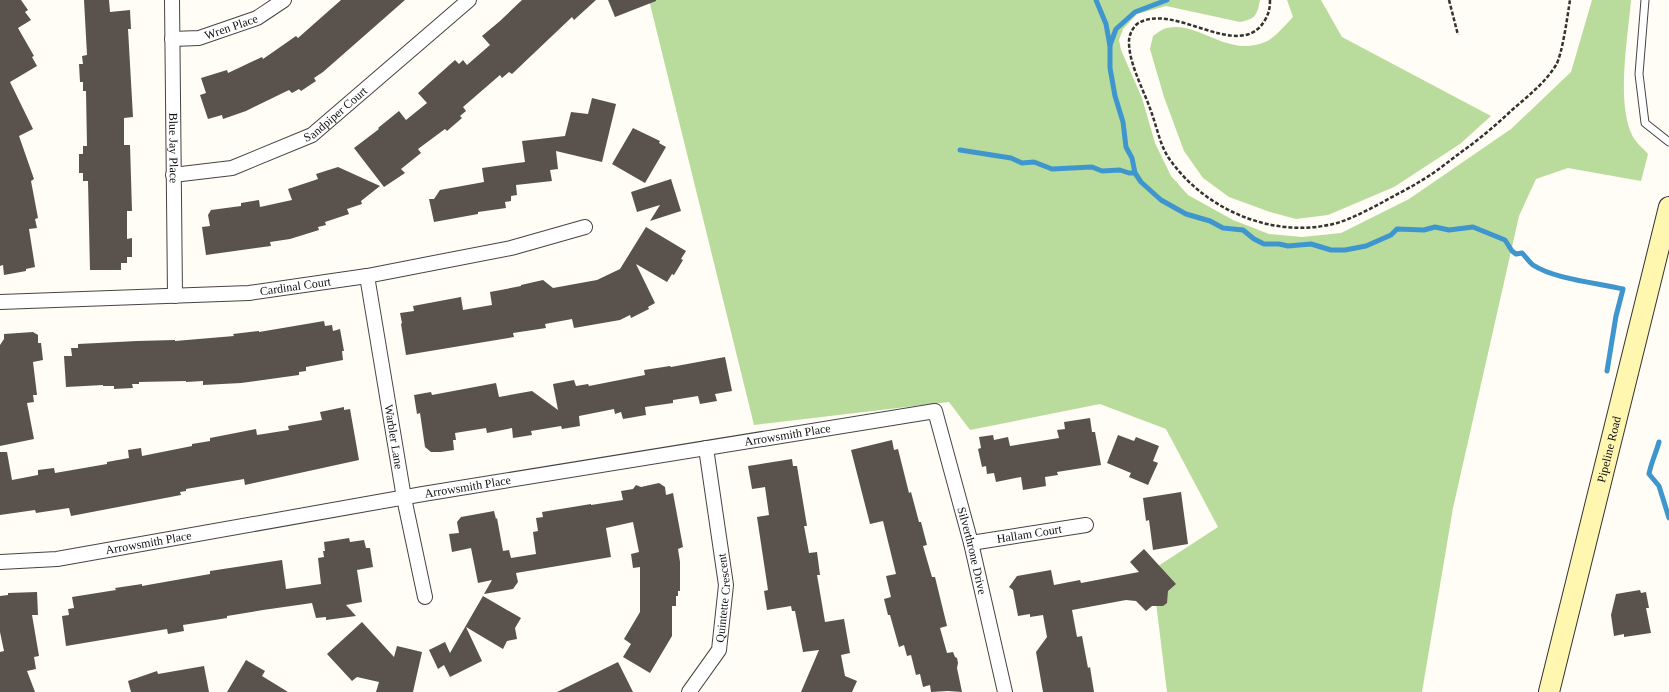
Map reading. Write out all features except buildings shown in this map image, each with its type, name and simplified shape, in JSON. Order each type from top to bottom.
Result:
[{"type":"main road","name":"Pipeline Road","points":[[1548,692],[1669,207]]},
{"type":"street","name":"Blue Jay Place","points":[[172,0],[175,296]]},
{"type":"street","name":"Wren Place","points":[[172,39],[199,38],[257,18],[284,0]]},
{"type":"street","name":"Sandpiper Court","points":[[173,175],[232,168],[312,135],[469,0]]},
{"type":"street","name":"Cardinal Court","points":[[0,302],[249,293],[367,276],[510,248],[585,227]]},
{"type":"street","name":"Warbler Lane","points":[[367,276],[404,498],[425,597]]},
{"type":"street","name":"Arrowsmith Place","points":[[0,562],[57,559],[404,498],[935,411]]},
{"type":"street","name":"Silverthrone Drive","points":[[935,411],[971,543],[1005,692]]},
{"type":"street","name":"Quintette Crescent","points":[[689,692],[719,650],[726,585],[706,448]]},
{"type":"street","name":"Hallam Court","points":[[971,543],[1086,525]]},
{"type":"lane","points":[[1645,0],[1639,74],[1645,123],[1669,142]]},
{"type":"path","points":[[1270,0],[1269,12],[1261,28],[1253,32],[1241,35],[1225,33],[1193,22],[1168,16],[1153,17],[1140,22],[1131,30],[1128,41],[1131,58],[1149,103],[1160,138],[1167,155],[1184,178],[1205,196],[1234,212],[1262,224],[1290,228],[1313,227],[1336,223],[1358,215],[1421,181],[1479,139],[1540,86],[1558,64],[1570,0]]},
{"type":"path","points":[[1449,0],[1458,35]]},
{"type":"green space","points":[[649,0],[1260,0],[1258,10],[1254,16],[1249,20],[1240,22],[1166,6],[1137,14],[1123,29],[1119,40],[1121,50],[1142,98],[1155,143],[1171,176],[1188,195],[1233,220],[1269,234],[1302,237],[1341,233],[1409,199],[1511,129],[1571,72],[1592,0],[1631,0],[1624,69],[1624,87],[1627,121],[1633,138],[1648,154],[1641,181],[1568,168],[1536,179],[1519,216],[1453,508],[1422,692],[1167,692],[1152,570],[1218,527],[1166,429],[1100,404],[970,430],[949,402],[754,425]]},
{"type":"green space","points":[[1287,0],[1321,0],[1342,37],[1491,116],[1460,144],[1394,187],[1328,215],[1296,219],[1270,212],[1229,197],[1203,178],[1184,151],[1164,97],[1150,49],[1153,36],[1165,29],[1179,27],[1190,29],[1225,42],[1251,46],[1265,42],[1276,35],[1293,17]]},
{"type":"waterway","points":[[1096,0],[1106,24],[1110,46],[1110,68],[1115,96],[1123,122],[1126,147],[1132,158],[1135,173],[1141,182],[1161,200],[1186,214],[1210,221],[1223,228],[1243,230],[1254,239],[1264,244],[1279,244],[1288,246],[1311,244],[1331,250],[1345,250],[1366,246],[1391,235],[1397,229],[1424,230],[1435,227],[1449,230],[1473,227],[1505,240],[1512,251],[1516,254],[1522,253],[1533,265],[1542,270],[1576,280],[1623,289],[1616,316],[1607,371]]},
{"type":"waterway","points":[[1110,45],[1116,29],[1135,12],[1167,0]]},
{"type":"waterway","points":[[960,150],[1011,158],[1022,163],[1034,162],[1052,169],[1092,167],[1102,171],[1120,170],[1135,173]]},
{"type":"waterway","points":[[1659,442],[1649,474],[1659,486],[1669,518]]}]
